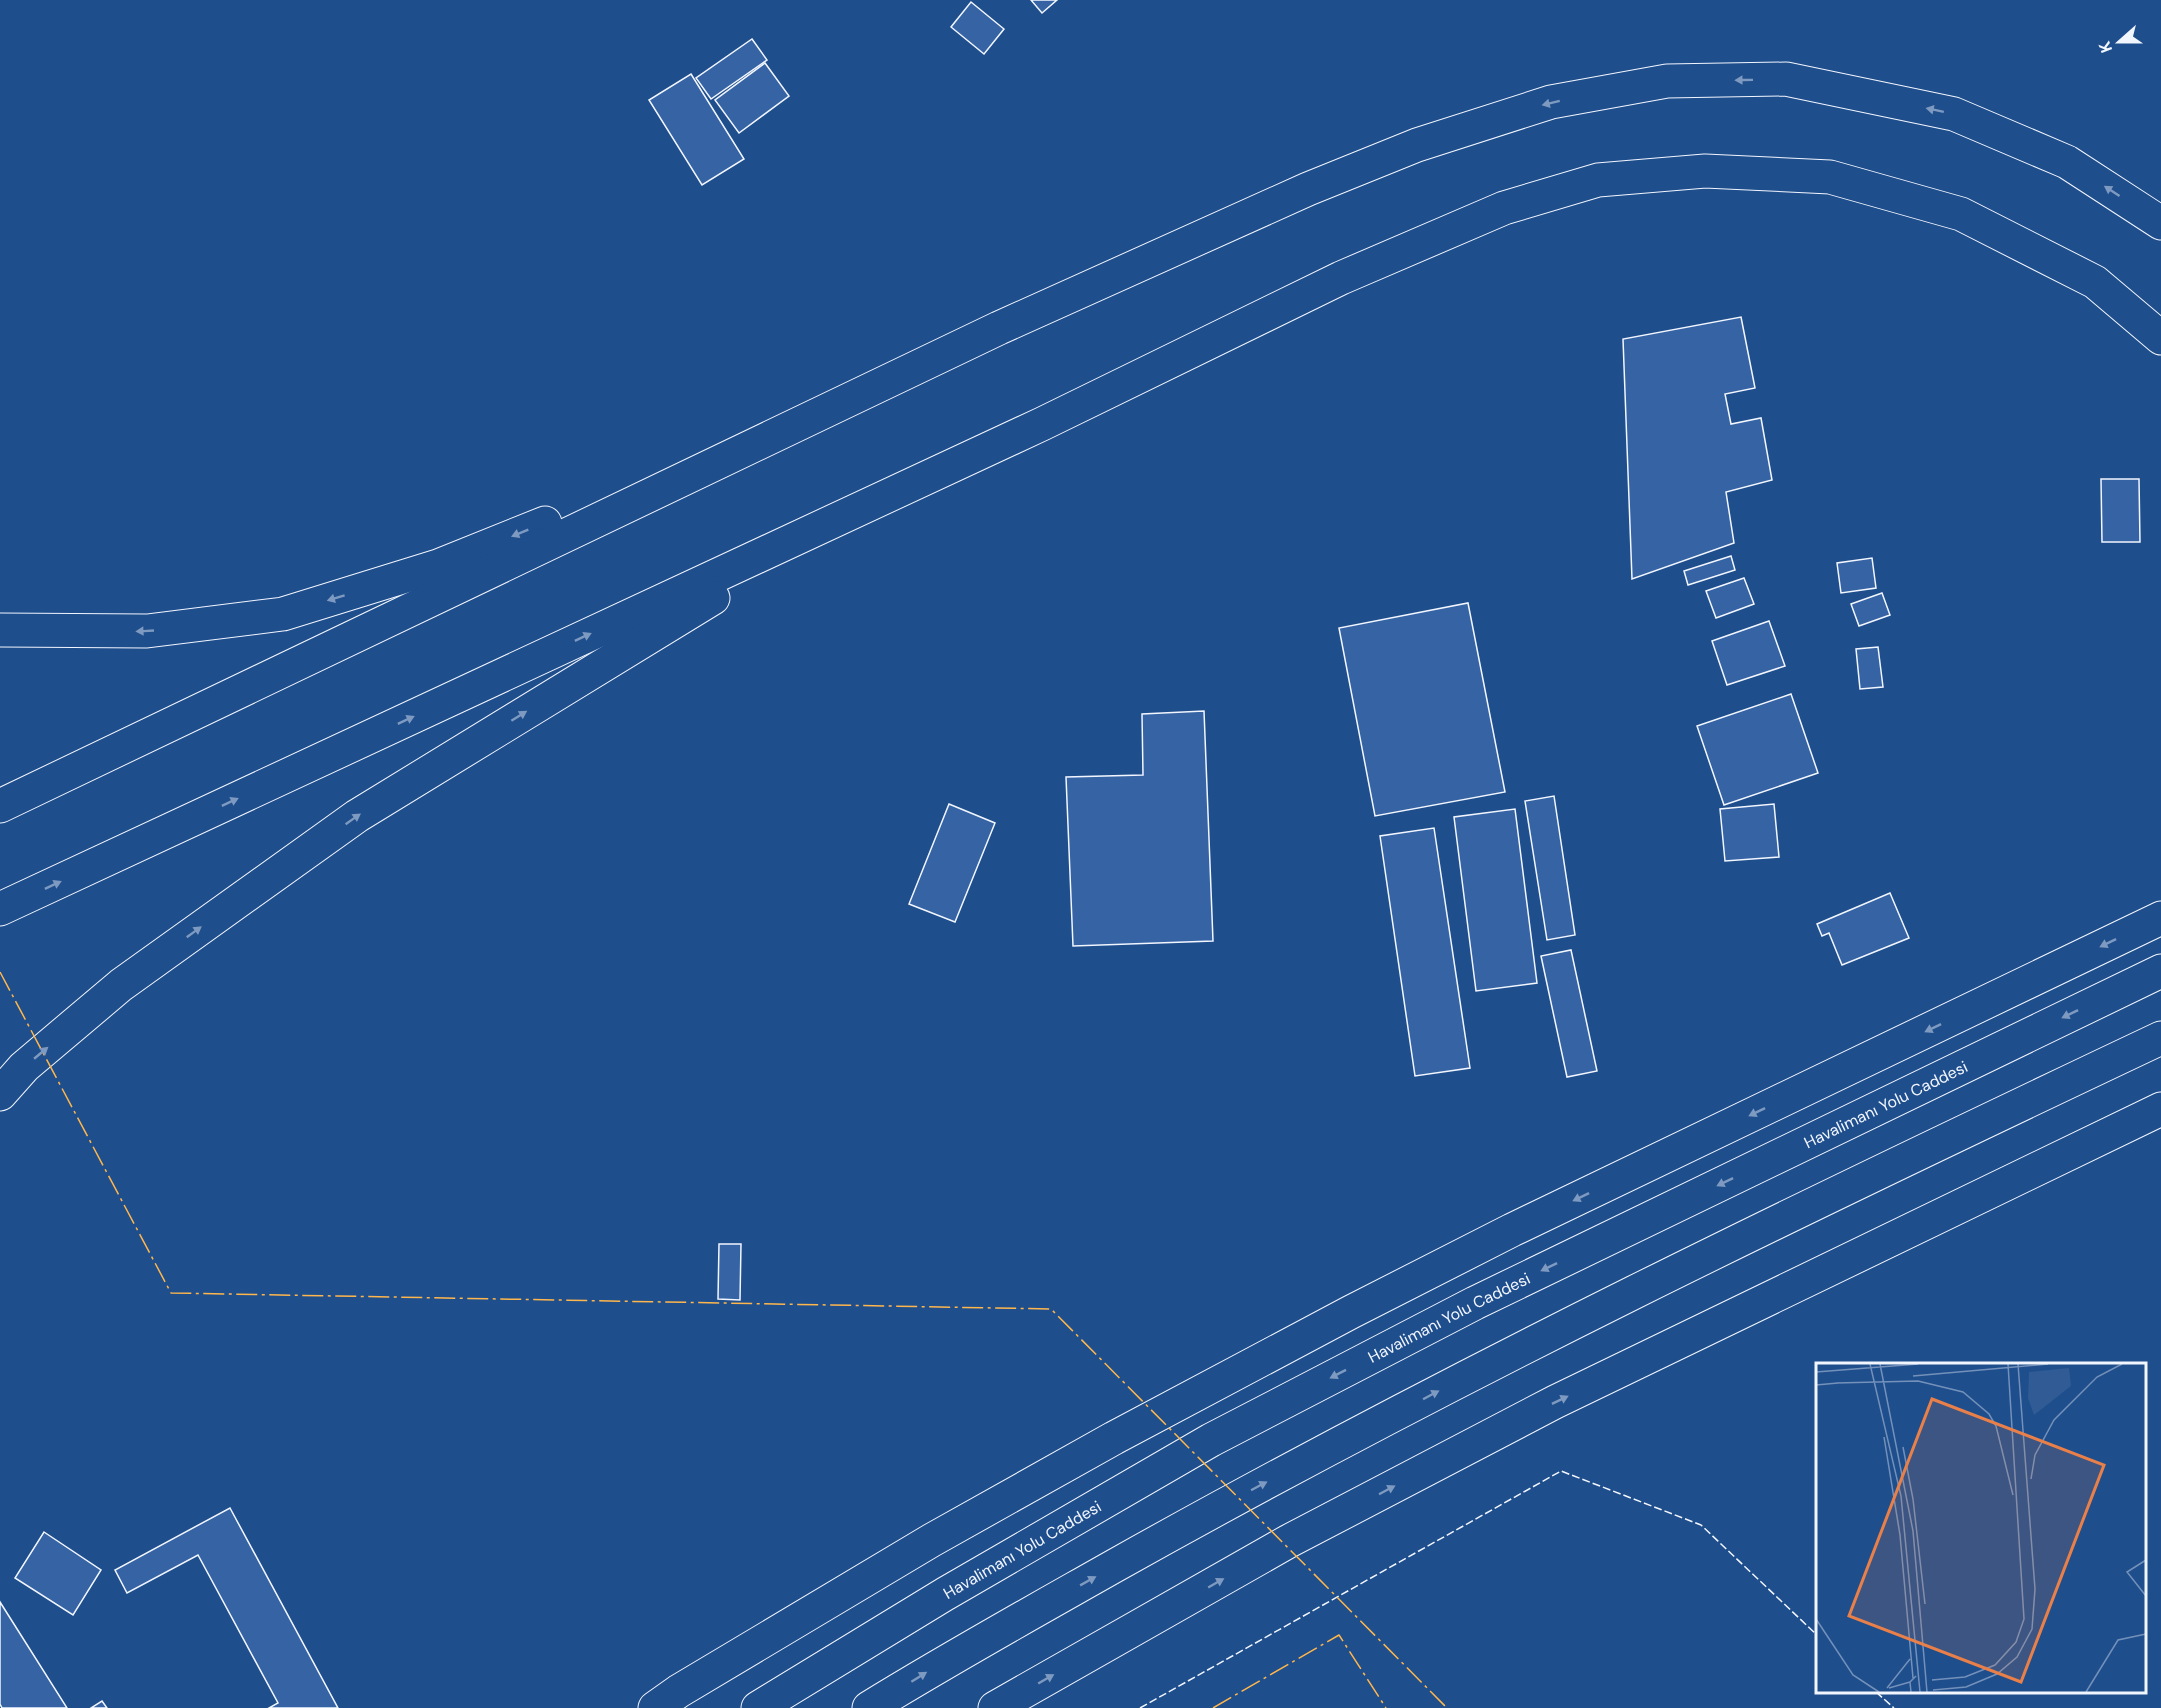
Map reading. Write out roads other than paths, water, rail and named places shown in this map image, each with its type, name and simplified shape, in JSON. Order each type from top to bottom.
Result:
[{"type":"highway","points":[[0,630],[147,632],[283,614],[449,562],[630,489],[999,328],[1308,189],[1417,145],[1551,102],[1667,81],[1786,79],[1954,114],[2067,162],[2161,223]]},
{"type":"highway","points":[[0,909],[1042,424],[1341,278],[1504,208],[1598,180],[1693,172],[1830,177],[1961,214],[2095,282],[2161,338]]},
{"type":"highway","points":[[0,806],[999,328]]},
{"type":"highway","points":[[0,1094],[24,1067],[121,985],[357,816],[691,610],[1042,424]]},
{"type":"highway","points":[[655,1708],[679,1691],[932,1540],[1114,1438],[1351,1312],[1512,1230],[2161,918]]},
{"type":"highway","name":"Havalimanı Yolu Caddesi","points":[[758,1708],[945,1594],[1222,1434],[1475,1303],[2161,971]]},
{"type":"highway","points":[[869,1708],[944,1662],[1209,1513],[1471,1373],[1791,1215],[2161,1038]]},
{"type":"highway","points":[[995,1708],[1289,1541],[1555,1402],[2161,1109]]}]
